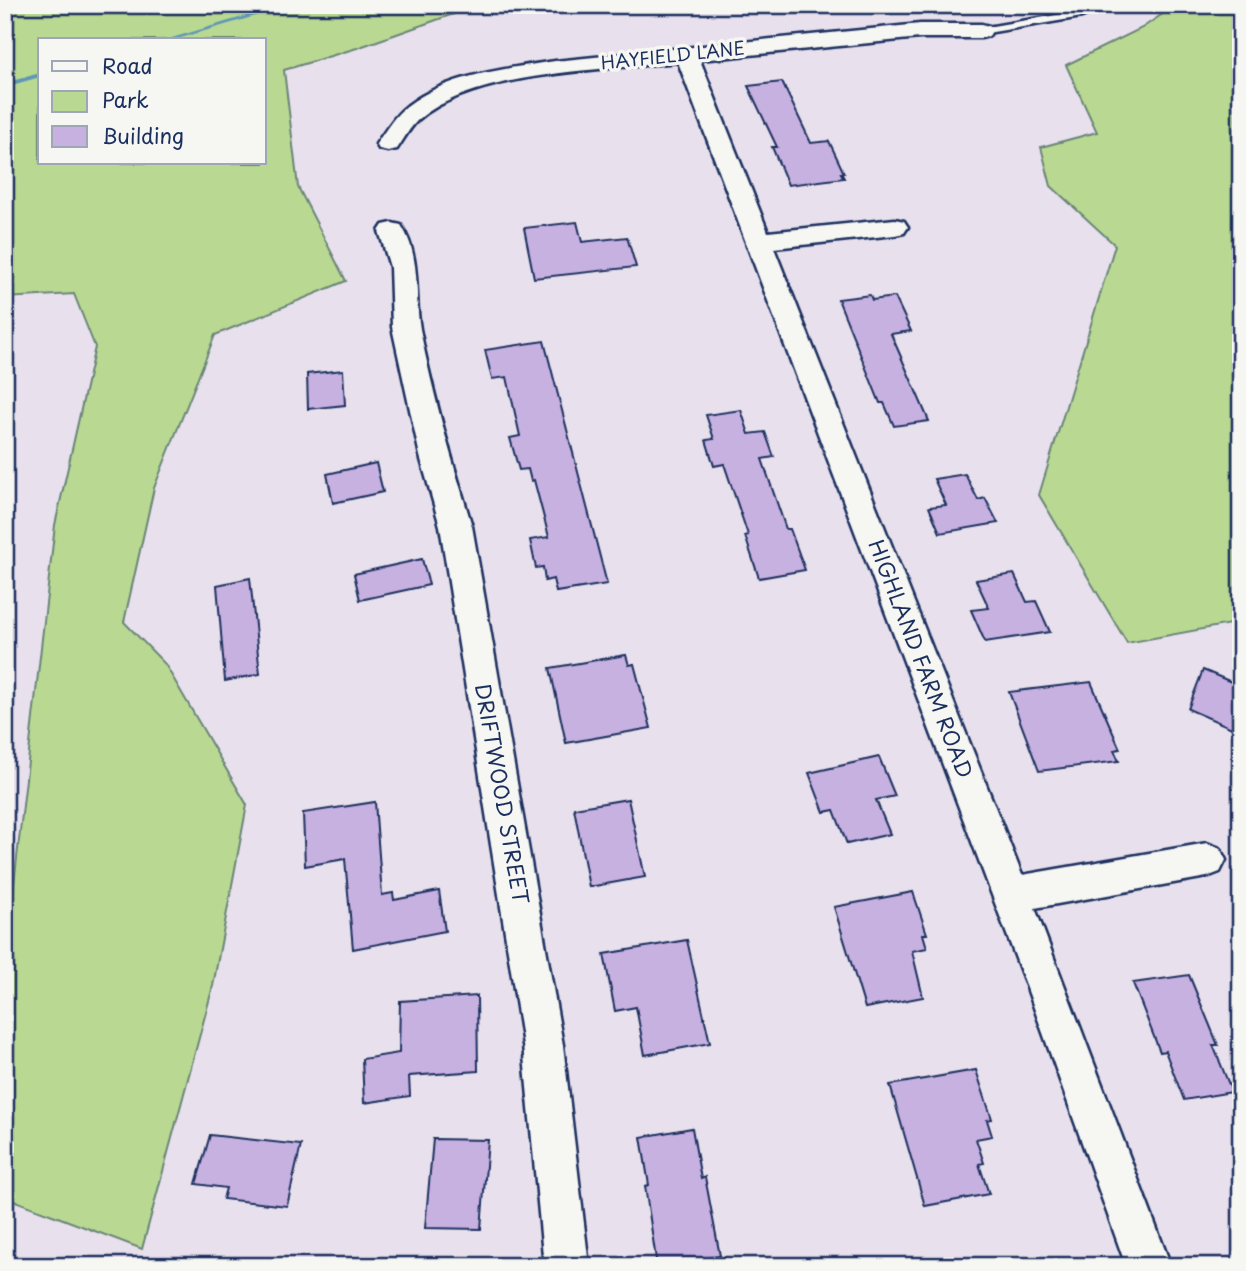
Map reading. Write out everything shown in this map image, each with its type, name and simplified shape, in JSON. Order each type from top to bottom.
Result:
[{"type":"street","name":"HAYFIELD LANE","points":[[388,144],[411,115],[439,98],[475,85],[555,68],[920,31],[981,31]]},
{"type":"street","name":"HIGHLAND FARM ROAD","points":[[687,55],[1011,895],[1149,1266]]},
{"type":"street","points":[[758,241],[895,227]]},
{"type":"street","name":"DRIFTWOOD STREET","points":[[392,232],[403,267],[406,327],[435,456],[456,526],[543,1045],[567,1266]]},
{"type":"street","points":[[1011,895],[1207,860]]},
{"type":"lane","points":[[981,31],[1082,14],[1106,5]]},
{"type":"green space","points":[[5,5],[479,5],[357,48],[284,70],[298,187],[346,281],[215,335],[154,488],[124,622],[165,664],[247,805],[213,986],[142,1249],[5,1197],[5,963],[55,525],[95,347],[74,294],[5,298]]},
{"type":"green space","points":[[1176,5],[1241,5],[1241,622],[1127,643],[1039,495],[1115,245],[1051,186],[1041,147],[1097,132],[1066,65],[1142,28]]},
{"type":"building","points":[[782,82],[811,143],[829,141],[844,178],[788,185],[772,147],[777,147],[748,86]]},
{"type":"building","points":[[577,222],[582,242],[627,237],[636,267],[534,278],[524,228]]},
{"type":"building","points":[[870,295],[872,300],[895,297],[911,331],[891,334],[929,421],[894,426],[884,403],[880,403],[838,299]]},
{"type":"building","points":[[544,341],[607,584],[556,592],[553,579],[545,581],[543,567],[536,568],[530,540],[549,537],[534,480],[531,481],[528,469],[519,470],[510,438],[520,436],[507,377],[492,379],[485,350]]},
{"type":"building","points":[[343,370],[345,405],[308,409],[307,374]]},
{"type":"building","points":[[741,410],[749,434],[765,432],[774,457],[762,459],[786,529],[790,529],[805,570],[759,578],[745,536],[748,535],[724,464],[714,466],[706,440],[714,439],[706,415]]},
{"type":"building","points":[[376,463],[383,492],[333,503],[327,474]]},
{"type":"building","points":[[965,474],[978,500],[985,498],[998,523],[940,533],[929,507],[946,505],[934,479]]},
{"type":"building","points":[[422,559],[429,585],[360,600],[354,574]]},
{"type":"building","points":[[1014,574],[1027,602],[1036,601],[1050,632],[985,642],[971,610],[989,608],[976,580]]},
{"type":"building","points":[[250,578],[260,674],[225,681],[217,585]]},
{"type":"building","points":[[626,655],[629,665],[634,664],[651,728],[566,743],[550,668]]},
{"type":"building","points":[[1203,670],[1241,686],[1241,732],[1188,709]]},
{"type":"building","points":[[1091,682],[1120,749],[1114,750],[1119,761],[1039,771],[1009,692]]},
{"type":"building","points":[[879,757],[895,796],[876,800],[890,834],[847,844],[834,810],[824,812],[809,773]]},
{"type":"building","points":[[628,799],[645,877],[589,887],[574,808]]},
{"type":"building","points":[[375,802],[382,895],[393,893],[394,900],[439,891],[445,931],[353,949],[345,859],[305,866],[303,813]]},
{"type":"building","points":[[913,892],[927,934],[923,934],[927,948],[912,951],[923,997],[865,1008],[834,907]]},
{"type":"building","points":[[687,940],[710,1043],[645,1055],[636,1007],[615,1011],[604,954]]},
{"type":"building","points":[[1189,975],[1218,1045],[1213,1045],[1232,1092],[1184,1100],[1165,1051],[1160,1052],[1133,983]]},
{"type":"building","points":[[477,996],[478,1071],[409,1076],[410,1096],[364,1103],[362,1059],[399,1053],[400,1001]]},
{"type":"building","points":[[976,1070],[992,1119],[987,1120],[992,1136],[976,1139],[984,1163],[979,1164],[989,1194],[925,1206],[890,1085]]},
{"type":"building","points":[[692,1128],[701,1179],[705,1177],[720,1256],[657,1266],[641,1137]]},
{"type":"building","points":[[210,1135],[301,1145],[287,1206],[223,1199],[226,1188],[196,1184]]},
{"type":"building","points":[[433,1139],[488,1140],[481,1229],[425,1228]]},
{"type":"waterway","points":[[175,38],[290,5]]},
{"type":"waterway","points":[[5,85],[38,76]]}]
